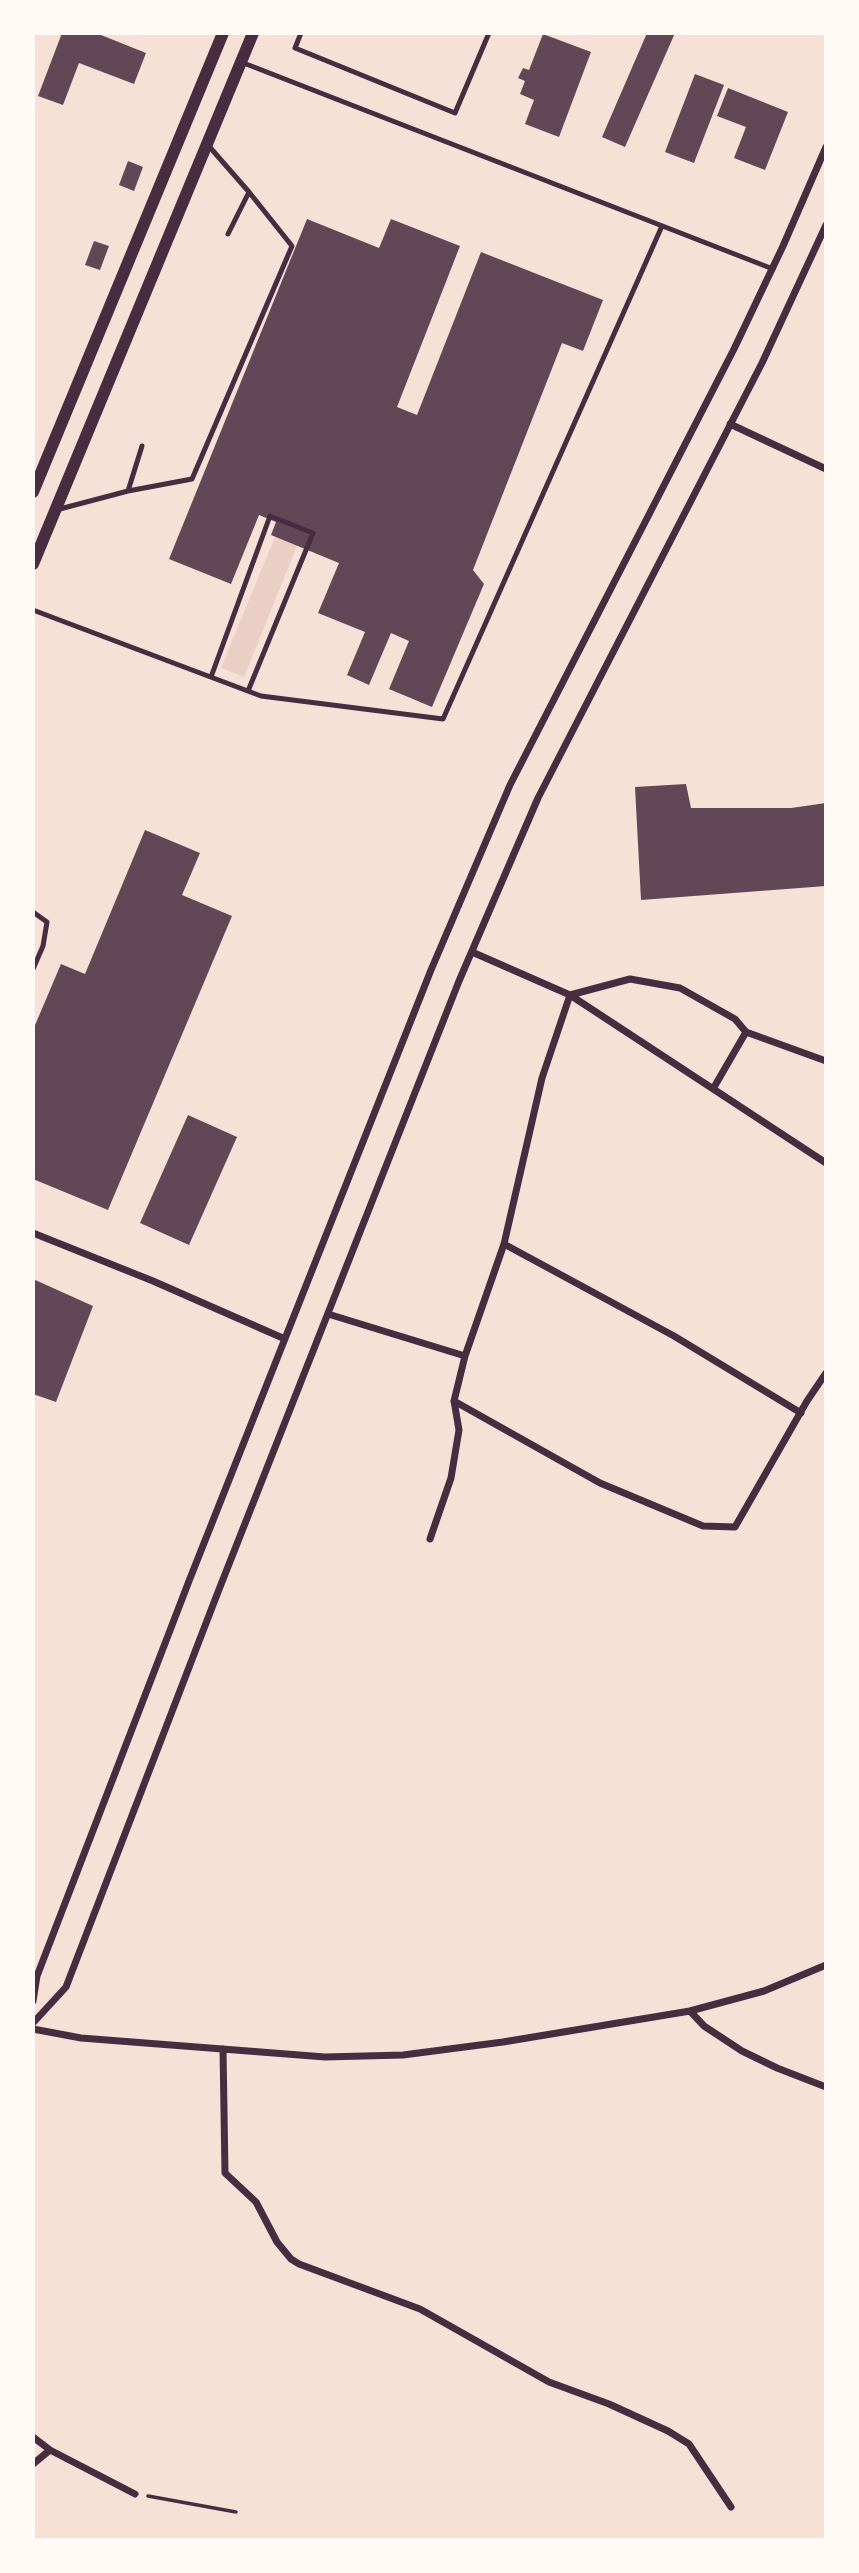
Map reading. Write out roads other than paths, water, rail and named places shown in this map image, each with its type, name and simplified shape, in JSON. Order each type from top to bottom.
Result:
[{"type":"street","points":[[33,492],[223,33]]},
{"type":"street","points":[[33,564],[253,33]]},
{"type":"street","points":[[33,2001],[37,1976],[285,1339],[431,970],[510,785],[734,349],[773,269],[826,147]]},
{"type":"street","points":[[33,2023],[66,1987],[328,1314],[472,952],[538,797],[788,310],[826,225]]},
{"type":"street","points":[[730,424],[826,469]]},
{"type":"street","points":[[472,952],[570,995],[826,1163]]},
{"type":"street","points":[[570,995],[630,979],[680,988],[735,1019],[746,1032],[826,1061]]},
{"type":"street","points":[[430,1539],[451,1478],[459,1430],[454,1401],[465,1356],[504,1244],[542,1078],[570,995]]},
{"type":"street","points":[[713,1089],[746,1032]]},
{"type":"street","points":[[33,1233],[153,1281],[285,1339]]},
{"type":"street","points":[[504,1244],[674,1336],[801,1413]]},
{"type":"street","points":[[328,1314],[465,1356]]},
{"type":"street","points":[[454,1401],[600,1483],[703,1526],[735,1527],[826,1373]]},
{"type":"street","points":[[33,2029],[81,2038],[325,2057],[403,2055],[503,2042],[690,2011],[764,1991],[826,1965]]},
{"type":"street","points":[[690,2011],[704,2026],[743,2051],[826,2087]]},
{"type":"street","points":[[223,2049],[225,2174],[256,2202],[277,2242],[291,2259],[420,2309],[549,2382],[609,2404],[668,2431],[688,2444],[731,2507]]},
{"type":"street","points":[[33,2437],[50,2450],[135,2494]]},
{"type":"street","points":[[33,2464],[50,2450]]},
{"type":"lane","points":[[301,33],[295,48],[455,113],[489,33]]},
{"type":"lane","points":[[241,62],[773,269]]},
{"type":"lane","points":[[56,510],[128,491],[192,479],[292,246],[250,192],[207,144]]},
{"type":"lane","points":[[228,234],[250,192]]},
{"type":"lane","points":[[33,610],[261,696],[443,719],[662,226]]},
{"type":"lane","points":[[128,491],[142,446]]},
{"type":"lane","points":[[211,677],[270,516],[313,533],[248,691]]},
{"type":"lane","points":[[33,912],[47,922],[43,946],[33,969]]}]
